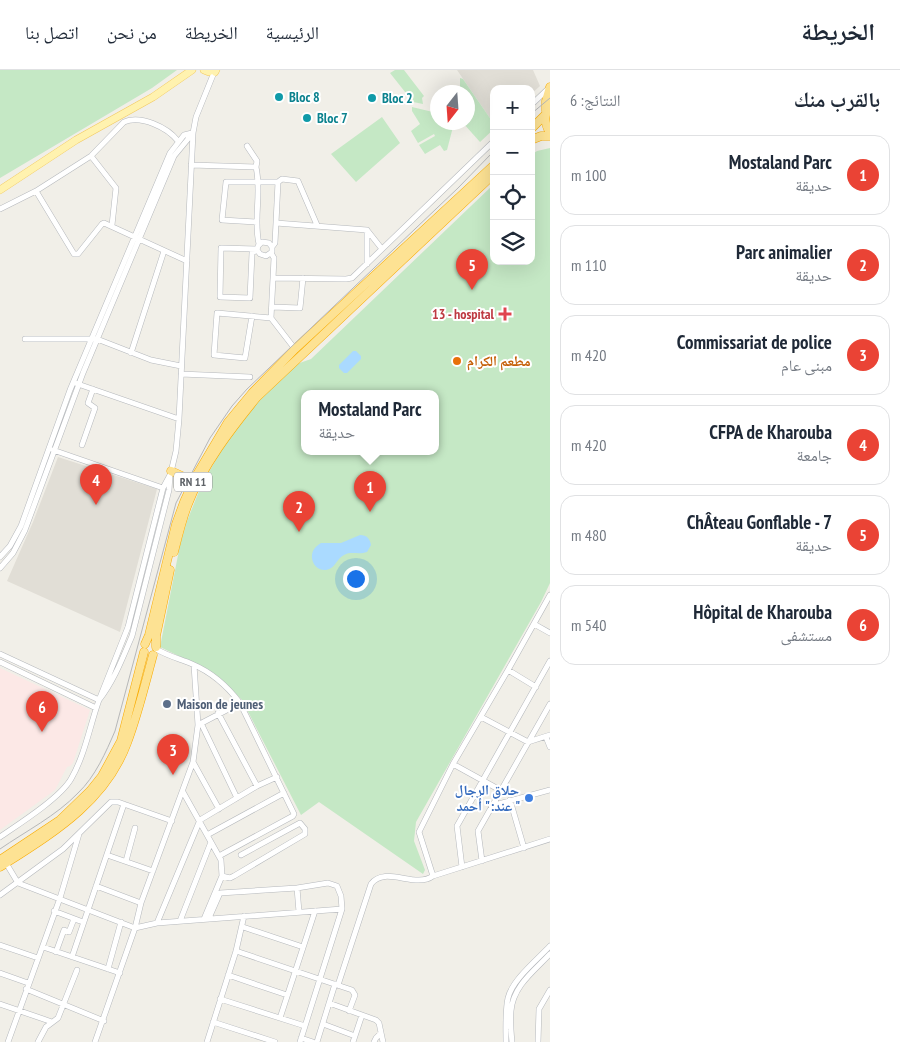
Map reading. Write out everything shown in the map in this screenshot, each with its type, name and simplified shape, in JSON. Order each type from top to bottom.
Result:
[{"type":"highway","points":[[535,122],[545,106],[550,86]]},
{"type":"highway","points":[[535,139],[550,135],[547,128],[545,106]]},
{"type":"highway","name":"RN 11","points":[[2,863],[60,820],[90,791],[102,776],[121,741],[176,524],[194,481],[228,422],[252,393],[295,349],[490,169]]},
{"type":"highway","name":"RN 11","points":[[2,863],[63,825],[79,812],[108,780],[127,743],[155,651],[156,636],[170,568],[189,503],[206,470],[234,426],[256,397],[493,175]]},
{"type":"highway","points":[[171,473],[194,481]]},
{"type":"highway","points":[[151,642],[155,651],[147,655],[144,648],[151,642]]},
{"type":"main road","points":[[145,101],[186,70]]},
{"type":"main road","points":[[0,190],[76,140],[145,101],[192,70]]},
{"type":"street","points":[[99,700],[126,652],[132,636],[169,490],[176,451],[188,261],[193,133],[196,117],[210,83],[211,71]]},
{"type":"street","points":[[0,208],[36,191],[92,156],[124,122],[129,120],[144,121],[172,134],[178,141]]},
{"type":"street","points":[[0,568],[13,553],[22,536],[76,383],[170,153],[184,135],[193,133]]},
{"type":"street","points":[[136,238],[174,156],[193,133]]},
{"type":"street","points":[[273,278],[346,279],[356,275],[490,145]]},
{"type":"street","points":[[247,146],[257,161],[256,167],[259,181],[258,248],[260,254],[264,256],[268,255],[272,250],[275,242],[278,182]]},
{"type":"street","points":[[92,156],[116,188],[112,225]]},
{"type":"street","points":[[191,165],[256,167]]},
{"type":"street","points":[[257,222],[222,220],[226,182],[278,182],[282,179],[298,181],[317,225]]},
{"type":"street","points":[[36,191],[74,254],[78,254],[104,223],[188,261]]},
{"type":"street","points":[[276,222],[367,230],[382,249]]},
{"type":"street","points":[[367,230],[367,264]]},
{"type":"street","points":[[258,248],[222,248],[220,297],[250,298],[252,253],[266,242],[272,250],[274,258],[271,318],[295,349]]},
{"type":"street","points":[[131,353],[164,251]]},
{"type":"street","points":[[272,308],[300,308],[303,278]]},
{"type":"street","points":[[252,316],[245,358],[214,354],[217,313],[252,316],[271,318]]},
{"type":"street","points":[[24,339],[94,339],[151,360],[181,366]]},
{"type":"street","points":[[181,374],[250,377]]},
{"type":"street","points":[[76,383],[179,419]]},
{"type":"street","points":[[82,445],[95,408],[88,403],[93,389]]},
{"type":"street","points":[[52,449],[163,488]]},
{"type":"street","points":[[0,557],[10,546],[21,526],[52,449]]},
{"type":"street","points":[[0,837],[44,805],[66,785],[79,760],[96,708],[128,627],[163,488],[171,473]]},
{"type":"street","points":[[433,876],[419,832],[453,764],[548,602],[550,595]]},
{"type":"street","points":[[534,624],[550,633]]},
{"type":"street","points":[[155,651],[194,665],[221,682],[240,703],[294,814],[219,856]]},
{"type":"street","points":[[0,654],[99,700]]},
{"type":"street","points":[[462,867],[457,826],[550,661]]},
{"type":"street","points":[[0,662],[96,708]]},
{"type":"street","points":[[95,1042],[104,1021],[135,928],[141,903],[194,762],[199,724],[194,665]]},
{"type":"street","points":[[26,674],[30,667]]},
{"type":"street","points":[[508,670],[536,687]]},
{"type":"street","points":[[199,724],[240,703]]},
{"type":"street","points":[[482,861],[478,831],[550,704]]},
{"type":"street","points":[[218,714],[257,786]]},
{"type":"street","points":[[481,717],[528,742],[548,736],[550,747]]},
{"type":"street","points":[[199,724],[237,798]]},
{"type":"street","points":[[194,762],[219,809]]},
{"type":"street","points":[[453,764],[500,790]]},
{"type":"street","points":[[157,923],[200,820],[257,786],[277,777]]},
{"type":"street","points":[[491,806],[550,790]]},
{"type":"street","points":[[183,792],[221,860],[222,876],[206,918]]},
{"type":"street","points":[[207,835],[284,793]]},
{"type":"street","points":[[510,800],[524,848]]},
{"type":"street","points":[[0,895],[63,849],[110,803],[115,801],[172,821]]},
{"type":"street","points":[[72,957],[124,804]]},
{"type":"street","points":[[222,876],[230,878],[234,876],[306,834],[305,829],[300,823],[241,855]]},
{"type":"street","points":[[126,862],[135,828]]},
{"type":"street","points":[[8,1042],[60,898],[79,834]]},
{"type":"street","points":[[206,918],[220,893],[297,888],[328,883],[337,886],[341,896],[342,909],[300,1040],[315,1042],[337,985],[371,884],[375,879],[383,876],[424,881],[433,876],[550,839]]},
{"type":"street","points":[[180,921],[211,842]]},
{"type":"street","points":[[63,849],[72,857]]},
{"type":"street","points":[[107,855],[153,871]]},
{"type":"street","points":[[2,863],[18,883],[135,928],[157,923],[206,918],[342,909]]},
{"type":"street","points":[[96,886],[141,903]]},
{"type":"street","points":[[297,888],[299,912]]},
{"type":"street","points":[[280,1018],[315,911]]},
{"type":"street","points":[[54,912],[83,922]]},
{"type":"street","points":[[207,1042],[236,951],[244,916]]},
{"type":"street","points":[[56,952],[64,930],[69,932],[74,919],[83,922]]},
{"type":"street","points":[[108,969],[121,922]]},
{"type":"street","points":[[243,927],[303,947]]},
{"type":"street","points":[[0,945],[38,958]]},
{"type":"street","points":[[506,1042],[507,1008],[511,989],[518,979],[550,946]]},
{"type":"street","points":[[43,947],[120,973]]},
{"type":"street","points":[[236,951],[354,992],[355,995],[349,1011]]},
{"type":"street","points":[[512,1042],[511,1010],[516,992],[522,983],[550,954]]},
{"type":"street","points":[[38,1042],[43,1030],[58,1018],[77,970]]},
{"type":"street","points":[[0,973],[104,1021]]},
{"type":"street","points":[[228,975],[287,995]]},
{"type":"street","points":[[538,1042],[539,1009],[550,990]]},
{"type":"street","points":[[220,999],[305,1026]]},
{"type":"street","points":[[329,1003],[376,1020],[380,1024],[383,1042]]},
{"type":"street","points":[[0,1004],[52,1022]]},
{"type":"street","points":[[353,1042],[362,1015]]},
{"type":"street","points":[[213,1022],[275,1042]]},
{"type":"street","points":[[323,1024],[355,1036]]},
{"type":"street","points":[[374,1042],[381,1033]]},
{"type":"shaded area","points":[[457,70],[533,70],[540,86],[535,90],[535,85],[490,85],[490,118],[475,96],[475,85],[467,85]]},
{"type":"shaded area","points":[[58,457],[157,489],[120,632],[7,581],[33,522]]},
{"type":"shaded area","points":[[0,668],[90,710],[73,763],[67,767],[55,790],[0,830]]},
{"type":"green space","points":[[0,70],[177,70],[152,88],[0,178]]},
{"type":"green space","points":[[395,70],[404,70],[424,96],[422,98],[423,104],[413,102],[390,73]]},
{"type":"green space","points":[[460,78],[467,85],[460,85]]},
{"type":"green space","points":[[475,96],[490,118],[490,133],[480,142],[469,130],[475,130]]},
{"type":"green space","points":[[412,107],[430,111],[430,130],[452,130],[447,150],[444,151],[440,145],[425,154],[419,145],[435,136],[434,134],[418,143],[411,131],[420,124],[412,111]]},
{"type":"green space","points":[[382,117],[400,143],[356,182],[331,154]]},
{"type":"green space","points":[[550,148],[550,583],[416,822],[414,841],[425,870],[423,874],[319,802],[301,815],[242,700],[210,671],[160,647],[180,545],[201,486],[240,421],[258,398],[294,365],[311,359],[490,188],[490,265],[535,265],[535,152]]},
{"type":"water","points":[[353,351],[356,351],[361,356],[361,359],[347,373],[344,373],[339,368],[339,365]]},
{"type":"water","points":[[360,535],[368,538],[370,541],[371,545],[367,552],[344,555],[332,567],[326,570],[316,567],[312,554],[321,543],[341,543]]},
{"type":"tram line","points":[[535,111],[550,98]]},
{"type":"tram line","points":[[0,849],[51,816],[69,801],[90,780],[104,756],[115,731],[176,503],[210,438],[232,406],[247,389],[458,188],[490,155]]},
{"type":"place","name":"Bloc 8","points":[[279,97]]},
{"type":"place","name":"Bloc 2","points":[[372,98]]},
{"type":"place","name":"Bloc 7","points":[[307,118]]},
{"type":"place","name":"7 - ChÂteau Gonflable","points":[[472,290]]},
{"type":"place","name":"13 - hospital","points":[[505,314]]},
{"type":"place","name":"مطعم الكرام","points":[[457,361]]},
{"type":"place","name":"CFPA de Kharouba","points":[[96,505]]},
{"type":"place","name":"Mostaland Parc","points":[[370,512]]},
{"type":"place","name":"Parc animalier","points":[[299,532]]},
{"type":"place","name":"Maison de jeunes","points":[[167,704]]},
{"type":"place","name":"Hôpital de Kharouba","points":[[42,732]]},
{"type":"place","name":"Commissariat de police","points":[[173,775]]},
{"type":"place","name":"حلاق الرجال عند: \" أحمد \"","points":[[529,798]]}]
